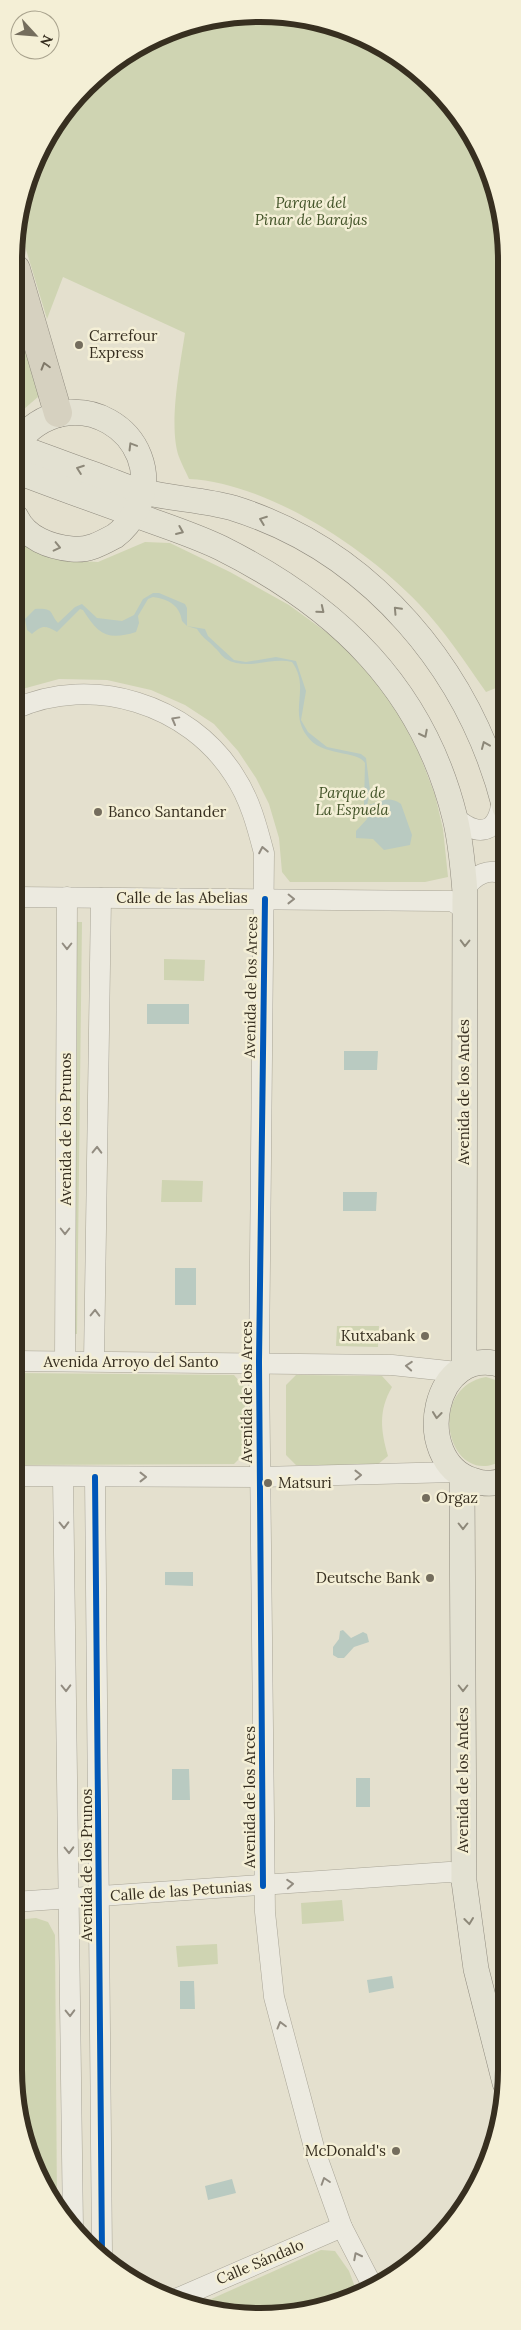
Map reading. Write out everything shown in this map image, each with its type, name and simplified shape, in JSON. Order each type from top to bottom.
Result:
[{"type":"highway","points":[[23,293],[58,413]]},
{"type":"main road","points":[[23,435],[41,420],[58,413],[90,413],[107,420],[122,430],[133,444],[140,460],[138,503],[119,533],[100,545],[77,550],[54,547],[34,537],[23,527]]},
{"type":"main road","points":[[23,448],[138,503]]},
{"type":"main road","points":[[23,473],[138,503],[232,508],[304,538],[356,573],[396,608],[431,650],[454,683],[474,721],[498,786]]},
{"type":"main road","name":"Avenida de los Andes","points":[[138,503],[301,594],[350,634],[390,678],[413,712],[434,754],[456,818],[465,900],[461,1370]]},
{"type":"main road","points":[[498,1365],[486,1362],[461,1370],[445,1386],[440,1397],[436,1432],[442,1452],[459,1475],[488,1484],[498,1481]]},
{"type":"main road","name":"Avenida de los Andes","points":[[459,1475],[464,1881],[476,1969],[498,2052]]},
{"type":"street","name":"Avenida de los Arces","points":[[23,707],[54,697],[76,694],[101,694],[139,703],[189,728],[221,757],[244,793],[257,823],[264,853],[259,1362],[264,1886],[274,1998],[315,2152],[342,2227],[370,2281]]},
{"type":"street","points":[[456,818],[474,830],[485,831],[494,825],[498,817]]},
{"type":"street","points":[[465,900],[479,875],[494,872],[498,873]]},
{"type":"street","name":"Calle de las Abelias","points":[[23,897],[465,900]]},
{"type":"street","name":"Avenida de los Prunos","points":[[64,1361],[67,897]]},
{"type":"street","name":"Avenida de los Prunos","points":[[94,1362],[101,898]]},
{"type":"street","name":"Avenida Arroyo del Santo","points":[[23,1361],[259,1362],[392,1365],[461,1370]]},
{"type":"street","points":[[23,1476],[459,1475]]},
{"type":"street","name":"Avenida de los Prunos","points":[[63,1477],[73,2215]]},
{"type":"street","name":"Avenida de los Prunos","points":[[95,1477],[102,2246]]},
{"type":"street","name":"Calle de las Petunias","points":[[23,1901],[449,1872],[456,1873],[464,1881]]},
{"type":"street","name":"Calle Sándalo","points":[[185,2295],[342,2227]]},
{"type":"green space","name":"Parque del Pinar de Barajas","points":[[260,22],[307,27],[337,35],[380,54],[405,72],[429,92],[467,142],[486,184],[494,214],[498,245],[498,676],[496,688],[486,692],[446,635],[419,604],[372,561],[344,541],[314,522],[251,492],[219,483],[189,479],[179,457],[175,429],[176,396],[185,333],[63,277],[47,319],[23,241],[27,214],[35,184],[54,141],[72,116],[92,92],[128,63],[155,47],[184,35],[214,27]]},
{"type":"green space","points":[[23,333],[39,396],[23,410]]},
{"type":"green space","name":"Parque de La Espuela","points":[[23,538],[81,561],[98,562],[145,542],[170,543],[230,572],[289,605],[333,637],[367,670],[394,705],[419,753],[435,795],[443,829],[448,877],[425,882],[290,882],[282,872],[279,838],[269,804],[256,778],[238,751],[214,724],[185,705],[151,690],[107,680],[59,679],[23,689]]},
{"type":"green space","points":[[74,922],[82,922],[77,1334],[72,1334]]},
{"type":"green space","points":[[164,959],[205,960],[204,981],[164,980]]},
{"type":"green space","points":[[162,1180],[203,1181],[202,1202],[161,1202]]},
{"type":"green space","points":[[337,1326],[379,1326],[378,1347],[336,1346]]},
{"type":"green space","points":[[23,1373],[234,1375],[245,1388],[245,1453],[234,1464],[23,1465]]},
{"type":"green space","points":[[296,1375],[382,1376],[392,1387],[384,1404],[382,1421],[382,1430],[388,1456],[377,1465],[296,1465],[286,1455],[286,1385]]},
{"type":"green space","points":[[486,1377],[498,1381],[498,1462],[486,1466],[470,1463],[458,1451],[451,1435],[450,1417],[455,1399],[466,1385]]},
{"type":"green space","points":[[342,1900],[344,1921],[302,1924],[301,1903]]},
{"type":"green space","points":[[36,1918],[48,1922],[55,1935],[57,2193],[47,2175],[35,2146],[27,2116],[23,2085],[23,1919]]},
{"type":"green space","points":[[217,1944],[218,1964],[178,1967],[176,1946]]},
{"type":"green space","points":[[321,2250],[335,2251],[349,2271],[355,2287],[337,2295],[307,2303],[276,2307],[245,2307],[207,2301]]},
{"type":"shaded area","points":[[153,593],[159,593],[185,604],[187,608],[187,626],[182,621],[179,611],[173,604],[164,599],[153,597],[148,599],[138,616],[139,623],[136,632],[126,635],[118,636],[104,633],[80,609],[57,632],[44,627],[32,634],[27,630],[25,619],[35,609],[49,610],[58,623],[75,607],[82,604],[97,618],[122,621],[134,615],[143,599]]},
{"type":"shaded area","points":[[187,626],[205,629],[208,636],[234,660],[246,662],[276,657],[296,661],[306,691],[301,720],[308,732],[327,747],[361,754],[366,758],[370,790],[367,806],[388,800],[401,804],[412,835],[410,845],[384,850],[373,839],[356,838],[356,831],[367,819],[364,804],[365,763],[355,756],[321,747],[313,743],[307,736],[299,717],[300,681],[292,662],[276,661],[242,664],[234,662],[223,657],[197,629]]},
{"type":"shaded area","points":[[147,1004],[189,1004],[189,1024],[147,1024]]},
{"type":"shaded area","points":[[344,1051],[378,1051],[377,1070],[344,1070]]},
{"type":"shaded area","points":[[343,1192],[377,1192],[376,1211],[343,1211]]},
{"type":"shaded area","points":[[175,1268],[196,1268],[196,1305],[175,1305]]},
{"type":"shaded area","points":[[165,1572],[193,1572],[193,1586],[165,1585]]},
{"type":"shaded area","points":[[343,1630],[351,1638],[363,1632],[367,1634],[369,1642],[354,1647],[344,1658],[338,1658],[333,1655],[333,1647],[339,1639],[340,1631]]},
{"type":"shaded area","points":[[172,1769],[189,1769],[190,1800],[172,1800]]},
{"type":"shaded area","points":[[356,1778],[370,1778],[370,1807],[356,1807]]},
{"type":"shaded area","points":[[392,1976],[394,1988],[369,1993],[367,1980]]},
{"type":"shaded area","points":[[180,1981],[194,1981],[195,2009],[180,2009]]},
{"type":"shaded area","points":[[232,2179],[236,2193],[208,2200],[205,2186]]},
{"type":"cycle path","points":[[263,1886],[259,1362],[265,899]]},
{"type":"cycle path","points":[[95,1477],[102,2246]]},
{"type":"place","name":"Carrefour Express","points":[[79,345]]},
{"type":"place","name":"Banco Santander","points":[[98,812]]},
{"type":"place","name":"Kutxabank","points":[[425,1336]]},
{"type":"place","name":"Matsuri","points":[[268,1483]]},
{"type":"place","name":"Orgaz","points":[[426,1498]]},
{"type":"place","name":"Deutsche Bank","points":[[430,1578]]},
{"type":"place","name":"McDonald's","points":[[396,2151]]}]
